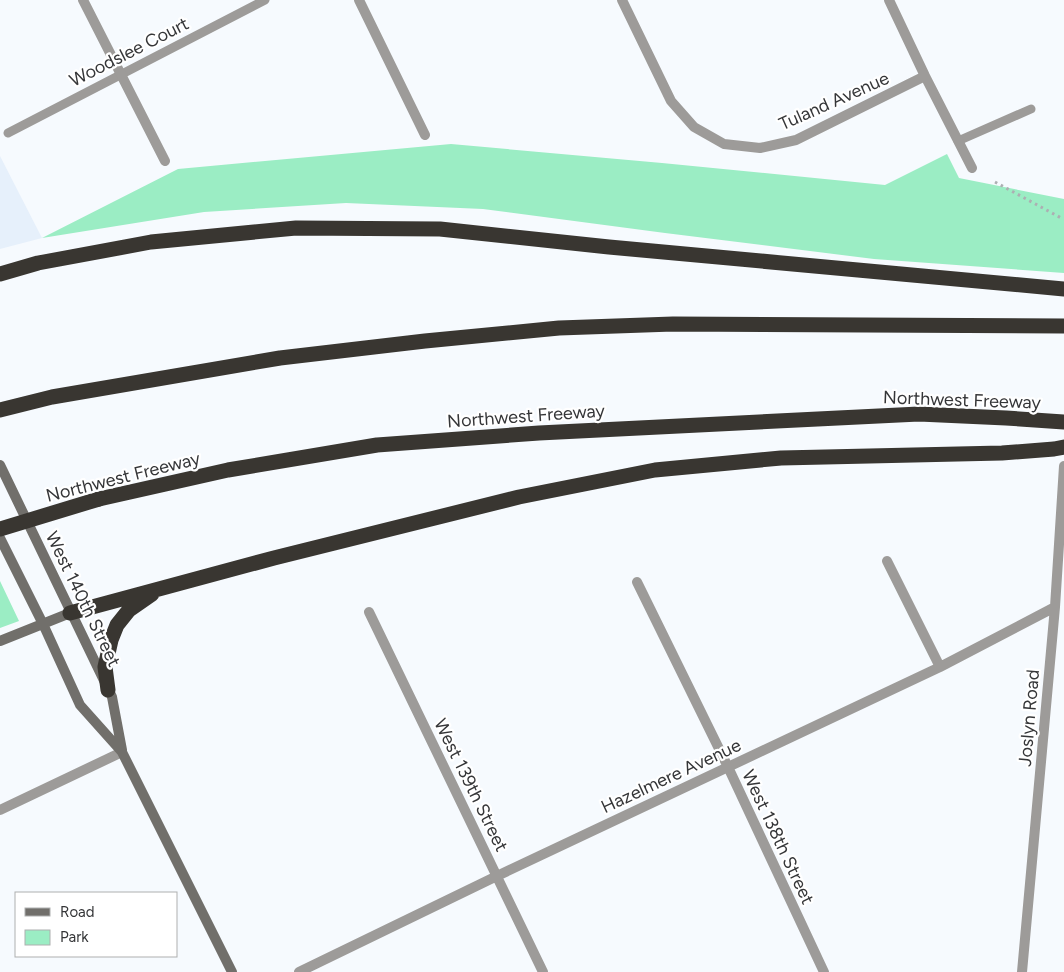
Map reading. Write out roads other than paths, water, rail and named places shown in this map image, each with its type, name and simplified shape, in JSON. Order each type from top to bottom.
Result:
[{"type":"highway","points":[[0,274],[38,263],[151,242],[296,228],[440,229],[618,248],[1064,289]]},
{"type":"highway","points":[[0,410],[52,397],[280,358],[559,328],[673,324],[1064,326]]},
{"type":"highway","name":"Northwest Freeway","points":[[0,529],[99,499],[228,470],[377,445],[539,433],[919,414],[1064,422]]},
{"type":"highway","points":[[70,612],[274,558],[509,500],[655,470],[781,458],[1002,453],[1054,449],[1064,446]]},
{"type":"highway","points":[[108,690],[105,667],[117,624],[129,610],[162,587]]},
{"type":"main road","name":"West 140th Street","points":[[0,465],[112,697],[122,752]]},
{"type":"main road","name":"West 140th Street","points":[[0,538],[43,624],[80,705],[122,752],[232,972]]},
{"type":"main road","points":[[0,641],[70,612]]},
{"type":"street","points":[[83,0],[165,161]]},
{"type":"street","points":[[359,0],[425,135]]},
{"type":"street","name":"Tuland Avenue","points":[[622,0],[672,101],[694,127],[724,144],[760,148],[796,140],[925,76]]},
{"type":"street","points":[[889,0],[972,168]]},
{"type":"street","name":"Joslyn Road","points":[[1022,972],[1055,607],[1064,466]]},
{"type":"street","points":[[887,561],[940,667]]},
{"type":"street","name":"West 138th Street","points":[[637,582],[728,768],[824,972]]},
{"type":"street","name":"Hazelmere Avenue","points":[[299,972],[497,876],[940,667],[1055,607]]},
{"type":"street","name":"West 139th Street","points":[[369,612],[543,972]]},
{"type":"street","points":[[0,810],[122,752]]},
{"type":"lane","name":"Woodslee Court","points":[[8,133],[265,0]]},
{"type":"lane","points":[[958,141],[1030,109]]}]
